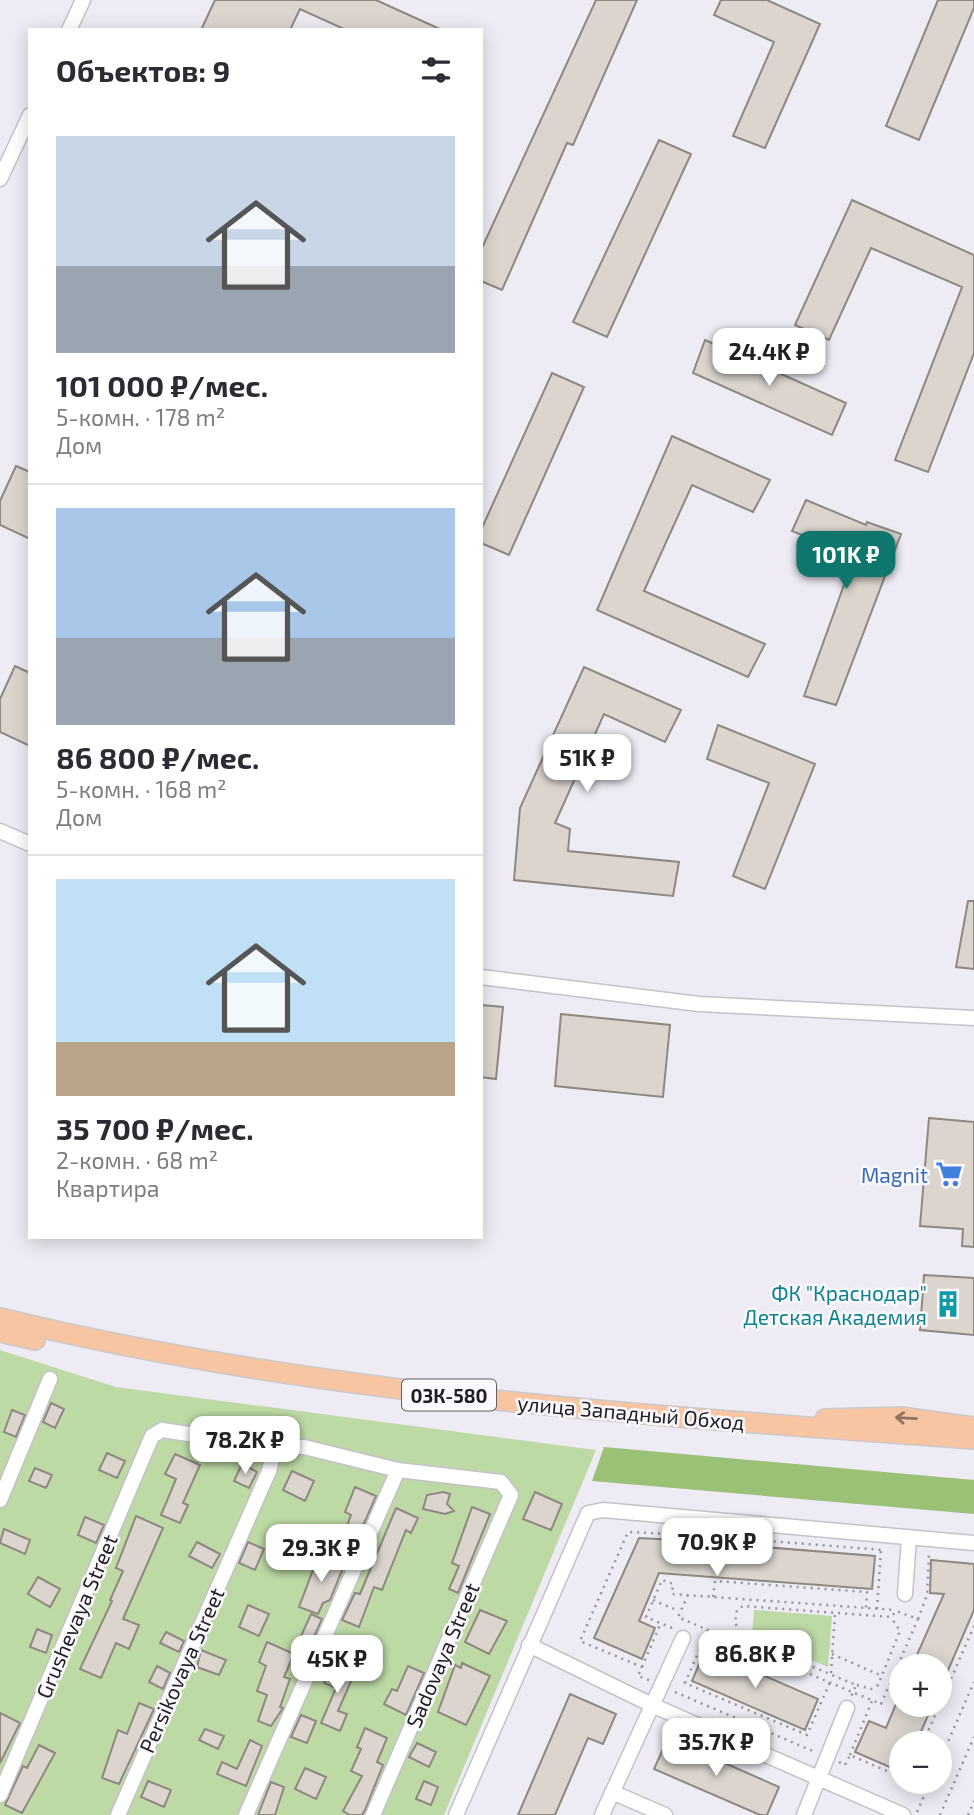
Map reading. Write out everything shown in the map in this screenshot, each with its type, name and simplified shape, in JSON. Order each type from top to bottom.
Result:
[{"type":"highway","name":"улица Западный Обход","points":[[0,1318],[89,1340],[242,1368],[454,1396],[781,1426],[974,1439]]},
{"type":"highway","name":"улица Западный Обход","points":[[0,1332],[113,1355],[282,1383],[641,1424],[974,1451]]},
{"type":"highway","points":[[781,1426],[860,1416],[923,1419],[974,1427]]},
{"type":"street","points":[[70,28],[83,0]]},
{"type":"street","points":[[0,179],[28,119]]},
{"type":"street","points":[[0,831],[28,843]]},
{"type":"street","points":[[483,977],[699,1004],[974,1018]]},
{"type":"street","points":[[0,1500],[50,1379]]},
{"type":"street","name":"Grushevaya Street","points":[[0,1795],[152,1436],[162,1430],[183,1431],[275,1447]]},
{"type":"street","points":[[246,1815],[398,1470],[304,1447],[275,1447]]},
{"type":"street","name":"Persikovaya Street","points":[[118,1815],[269,1471],[275,1447]]},
{"type":"street","name":"Sadovaya Street","points":[[373,1815],[511,1495],[501,1482],[398,1470]]},
{"type":"street","points":[[456,1815],[588,1513],[603,1510],[706,1519],[908,1544],[974,1543]]},
{"type":"street","points":[[704,1539],[706,1519]]},
{"type":"street","points":[[905,1594],[908,1544]]},
{"type":"street","points":[[602,1815],[654,1706],[656,1683],[678,1633]]},
{"type":"street","points":[[529,1645],[654,1706],[903,1815]]},
{"type":"street","points":[[804,1815],[847,1708]]},
{"type":"street","points":[[612,1791],[665,1815]]},
{"type":"path","points":[[642,1667],[580,1641],[628,1532],[881,1550],[908,1544],[929,1553],[940,1554]]},
{"type":"path","points":[[877,1609],[881,1550]]},
{"type":"path","points":[[688,1595],[678,1617],[881,1704],[927,1595],[929,1553]]},
{"type":"path","points":[[678,1633],[646,1617],[662,1580],[673,1584],[672,1594],[877,1609],[896,1611],[918,1619]]},
{"type":"path","points":[[713,1597],[715,1581],[867,1592],[866,1609]]},
{"type":"path","points":[[891,1617],[905,1594]]},
{"type":"path","points":[[653,1601],[680,1612]]},
{"type":"path","points":[[743,1606],[891,1617],[900,1631],[875,1688],[866,1689],[744,1638],[736,1629],[735,1616],[743,1606]]},
{"type":"path","points":[[830,1674],[835,1613]]},
{"type":"path","points":[[661,1623],[638,1676],[845,1765],[872,1701]]},
{"type":"path","points":[[928,1731],[974,1626]]},
{"type":"path","points":[[680,1694],[708,1630]]},
{"type":"path","points":[[832,1654],[882,1676]]},
{"type":"path","points":[[802,1746],[830,1682]]},
{"type":"path","points":[[952,1732],[974,1682]]},
{"type":"path","points":[[640,1699],[656,1683]]},
{"type":"path","points":[[685,1683],[807,1735]]},
{"type":"path","points":[[847,1708],[856,1685]]},
{"type":"path","points":[[940,1815],[974,1737]]},
{"type":"path","points":[[850,1755],[889,1772]]},
{"type":"path","points":[[915,1815],[925,1794]]},
{"type":"path","points":[[968,1815],[974,1801]]},
{"type":"green space","points":[[0,1350],[116,1387],[596,1450],[444,1815],[0,1815]]},
{"type":"green space","points":[[604,1447],[974,1480],[974,1514],[592,1481]]},
{"type":"green space","points":[[754,1610],[832,1616],[828,1667],[752,1635]]},
{"type":"building","points":[[215,0],[376,0],[438,28],[342,28],[300,9],[291,28],[202,28]]},
{"type":"building","points":[[596,0],[637,0],[573,145],[567,143],[502,290],[483,282],[483,246]]},
{"type":"building","points":[[721,0],[767,0],[820,24],[765,148],[733,136],[774,42],[714,15]]},
{"type":"building","points":[[938,0],[974,0],[974,8],[919,140],[886,126]]},
{"type":"building","points":[[659,140],[691,154],[607,337],[573,322]]},
{"type":"building","points":[[852,200],[974,255],[974,353],[928,472],[895,460],[962,287],[871,248],[829,340],[795,325]]},
{"type":"building","points":[[705,340],[846,403],[832,435],[693,373]]},
{"type":"building","points":[[552,373],[584,387],[509,555],[483,544],[483,526]]},
{"type":"building","points":[[672,436],[770,480],[753,512],[692,485],[644,591],[765,644],[748,677],[597,610]]},
{"type":"building","points":[[16,466],[28,471],[28,538],[0,525],[0,501]]},
{"type":"building","points":[[806,500],[866,525],[867,522],[901,534],[836,705],[804,696],[854,557],[792,531]]},
{"type":"building","points":[[15,666],[28,672],[28,745],[0,732],[0,699]]},
{"type":"building","points":[[584,667],[681,710],[665,742],[604,714],[555,823],[570,829],[568,851],[679,862],[673,896],[514,880],[520,808]]},
{"type":"building","points":[[718,725],[815,764],[765,889],[733,876],[769,783],[707,759]]},
{"type":"building","points":[[968,901],[974,901],[974,969],[956,967]]},
{"type":"building","points":[[483,1005],[503,1007],[496,1079],[483,1077]]},
{"type":"building","points":[[561,1014],[670,1025],[663,1097],[555,1086]]},
{"type":"building","name":"Magnit","points":[[929,1118],[974,1122],[974,1247],[962,1246],[963,1229],[920,1226]]},
{"type":"building","name":"ФК \"Краснодар\" Детская Академия","points":[[924,1275],[974,1278],[974,1335],[920,1330]]},
{"type":"building","points":[[51,1403],[64,1409],[55,1428],[43,1422]]},
{"type":"building","points":[[12,1410],[25,1415],[16,1437],[4,1432]]},
{"type":"building","points":[[107,1453],[125,1461],[117,1478],[99,1470]]},
{"type":"building","points":[[175,1454],[200,1465],[183,1503],[188,1505],[180,1523],[161,1515],[176,1479],[165,1474]]},
{"type":"building","points":[[242,1464],[257,1472],[249,1488],[234,1481]]},
{"type":"building","points":[[35,1468],[52,1475],[46,1488],[29,1481]]},
{"type":"building","points":[[292,1471],[314,1481],[305,1501],[283,1490]]},
{"type":"building","points":[[355,1487],[376,1496],[354,1546],[341,1541],[351,1515],[345,1512]]},
{"type":"building","points":[[443,1492],[450,1494],[447,1504],[454,1511],[445,1514],[423,1509],[427,1495]]},
{"type":"building","points":[[535,1492],[562,1504],[551,1530],[523,1519]]},
{"type":"building","points":[[472,1507],[490,1514],[458,1593],[449,1589],[459,1566],[452,1563]]},
{"type":"building","points":[[396,1508],[418,1518],[411,1533],[406,1530],[382,1590],[374,1587],[359,1627],[342,1620],[355,1593],[360,1594]]},
{"type":"building","points":[[136,1516],[163,1528],[123,1619],[139,1625],[129,1649],[116,1643],[101,1678],[80,1669],[123,1571],[116,1568]]},
{"type":"building","points":[[85,1517],[104,1525],[96,1543],[78,1535]]},
{"type":"building","points":[[4,1529],[30,1540],[25,1554],[0,1543]]},
{"type":"building","points":[[639,1538],[694,1541],[698,1549],[704,1552],[714,1543],[875,1556],[872,1589],[659,1573],[639,1621],[655,1628],[642,1659],[594,1638]]},
{"type":"building","points":[[197,1542],[220,1554],[212,1568],[189,1556]]},
{"type":"building","points":[[248,1542],[264,1549],[255,1570],[239,1563]]},
{"type":"building","points":[[319,1554],[344,1565],[330,1600],[323,1603],[318,1614],[299,1607]]},
{"type":"building","points":[[931,1560],[974,1564],[974,1610],[952,1661],[952,1654],[917,1654],[944,1594],[930,1593]]},
{"type":"building","points":[[38,1577],[60,1589],[50,1607],[28,1594]]},
{"type":"building","points":[[248,1605],[269,1614],[259,1636],[239,1627]]},
{"type":"building","points":[[480,1610],[507,1621],[489,1654],[465,1642]]},
{"type":"building","points":[[311,1614],[322,1619],[312,1641],[301,1636]]},
{"type":"building","points":[[37,1629],[52,1635],[46,1653],[30,1647]]},
{"type":"building","points":[[166,1632],[184,1641],[179,1652],[160,1643]]},
{"type":"building","points":[[267,1642],[294,1654],[284,1677],[290,1679],[280,1707],[283,1708],[271,1726],[258,1721],[267,1695],[257,1691],[266,1666],[259,1662]]},
{"type":"building","points":[[201,1650],[226,1660],[219,1675],[197,1667]]},
{"type":"building","points":[[705,1650],[818,1699],[805,1730],[692,1681]]},
{"type":"building","points":[[333,1662],[355,1672],[338,1711],[347,1714],[340,1731],[321,1723],[336,1688],[324,1683]]},
{"type":"building","points":[[462,1663],[490,1676],[466,1725],[438,1712],[455,1665],[461,1668]]},
{"type":"building","points":[[157,1666],[170,1673],[163,1689],[149,1682]]},
{"type":"building","points":[[408,1666],[424,1673],[406,1715],[384,1704],[392,1689],[397,1691]]},
{"type":"building","points":[[570,1694],[616,1714],[603,1744],[588,1738],[555,1815],[518,1815]]},
{"type":"building","points":[[139,1703],[154,1709],[119,1784],[102,1778],[118,1730],[127,1734]]},
{"type":"building","points":[[0,1713],[20,1723],[0,1763]]},
{"type":"building","points":[[301,1715],[316,1721],[307,1743],[291,1737]]},
{"type":"building","points":[[891,1717],[927,1717],[921,1731],[889,1731],[889,1767],[855,1752],[869,1721],[886,1728]]},
{"type":"building","points":[[365,1728],[387,1738],[377,1762],[383,1765],[362,1815],[350,1815],[343,1811],[362,1776],[351,1771],[361,1749],[357,1747]]},
{"type":"building","points":[[205,1729],[224,1736],[218,1749],[199,1740]]},
{"type":"building","points":[[668,1738],[779,1787],[767,1815],[760,1815],[654,1769]]},
{"type":"building","points":[[250,1740],[262,1746],[246,1786],[217,1774],[222,1762],[237,1769]]},
{"type":"building","points":[[417,1743],[436,1752],[429,1767],[409,1757]]},
{"type":"building","points":[[39,1745],[55,1753],[22,1813],[5,1805],[23,1766],[27,1768]]},
{"type":"building","points":[[305,1768],[326,1777],[316,1799],[295,1789]]},
{"type":"building","points":[[148,1781],[171,1790],[164,1807],[141,1797]]},
{"type":"building","points":[[424,1781],[438,1787],[431,1805],[416,1799]]},
{"type":"building","points":[[271,1782],[284,1787],[275,1815],[258,1815]]},
{"type":"place","name":"Magnit","points":[[949,1174]]},
{"type":"place","name":"ФК \"Краснодар\" Детская Академия","points":[[948,1304]]}]
